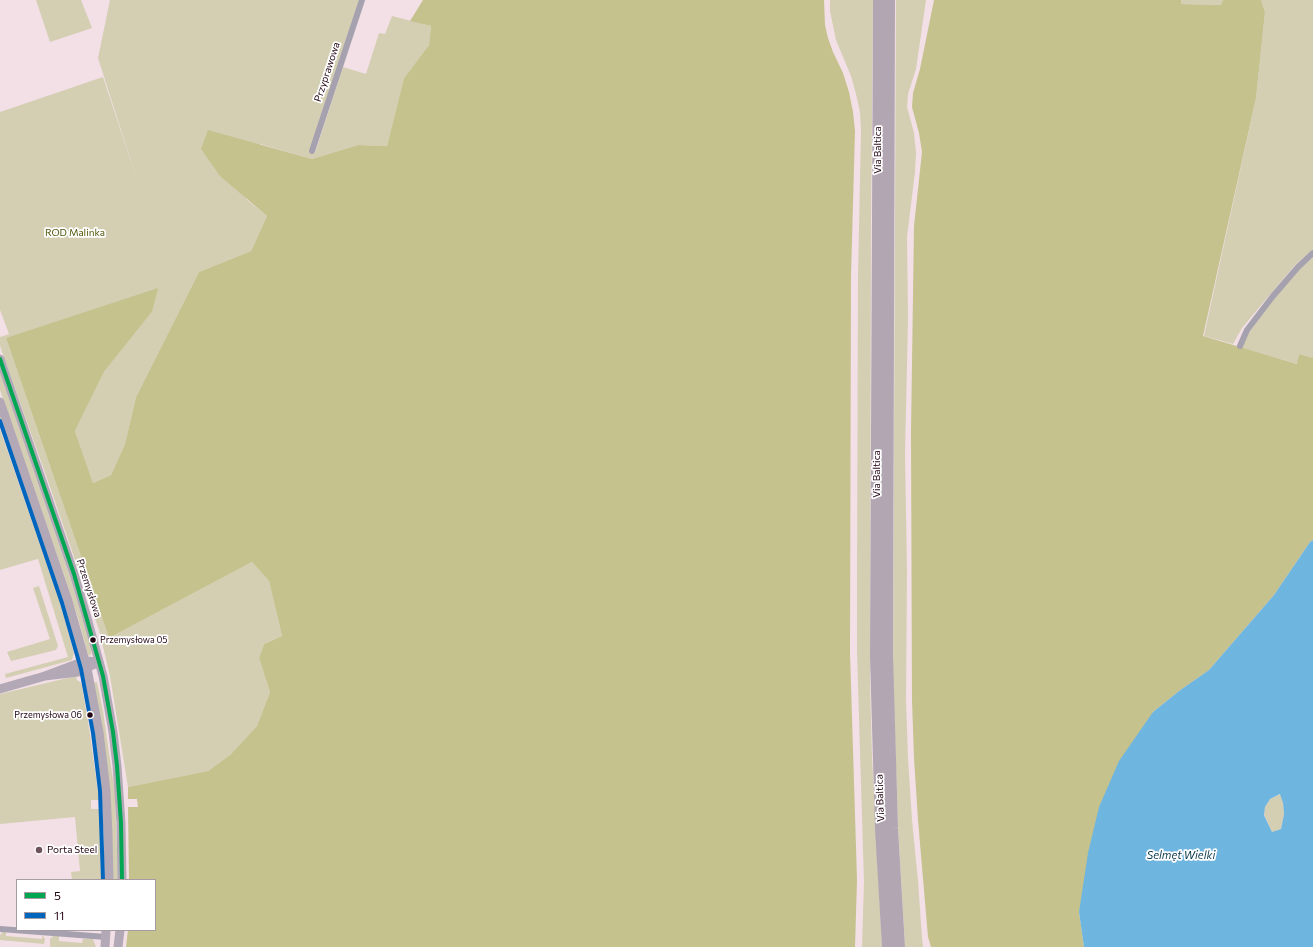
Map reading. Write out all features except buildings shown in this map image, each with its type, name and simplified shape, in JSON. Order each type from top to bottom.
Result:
[{"type":"highway","name":"Via Baltica","points":[[879,0],[876,657],[881,829],[888,947]]},
{"type":"highway","name":"Via Baltica","points":[[889,0],[887,655],[892,828],[898,947]]},
{"type":"main road","name":"Przemysłowa","points":[[0,360],[74,574],[99,662],[113,732],[117,766],[121,823],[122,879]]},
{"type":"main road","points":[[0,402],[68,600],[86,665],[98,726],[105,779],[109,879]]},
{"type":"main road","points":[[0,689],[99,662]]},
{"type":"main road","points":[[118,947],[120,931]]},
{"type":"main road","points":[[105,947],[106,934]]},
{"type":"street","name":"Przyprawowa","points":[[312,151],[362,0]]},
{"type":"street","points":[[1240,346],[1247,330],[1259,314],[1286,280],[1313,253]]},
{"type":"street","points":[[0,929],[16,930]]},
{"type":"street","points":[[42,931],[106,934]]},
{"type":"green space","points":[[36,0],[81,0],[92,28],[50,42]]},
{"type":"green space","name":"ROD Malinka","points":[[110,0],[360,0],[310,151],[315,153],[343,67],[366,74],[379,33],[385,34],[392,16],[431,26],[429,45],[404,78],[387,146],[358,145],[312,159],[260,144],[246,199],[267,216],[251,251],[199,272],[136,397],[125,444],[111,475],[93,483],[75,431],[104,372],[152,312],[6,338],[109,638],[252,562],[269,581],[282,636],[264,644],[259,658],[270,692],[257,726],[230,755],[208,771],[128,787],[110,676],[99,630],[0,346],[0,337],[169,282],[9,334],[0,310],[0,112],[103,77],[137,180],[98,58]]},
{"type":"green space","points":[[830,0],[873,0],[870,683],[872,757],[882,947],[862,947],[864,882],[857,652],[860,112],[851,76],[836,40],[830,11]]},
{"type":"green space","points":[[896,0],[926,0],[916,69],[908,94],[907,107],[914,133],[916,153],[907,237],[908,319],[905,453],[907,573],[906,700],[908,758],[923,947],[905,947],[898,826],[893,680]]},
{"type":"green space","points":[[1181,0],[1223,0],[1222,5],[1181,4]]},
{"type":"green space","points":[[1261,0],[1313,0],[1313,249],[1295,265],[1273,291],[1242,328],[1233,344],[1204,336],[1256,98],[1265,12]]},
{"type":"green space","points":[[1313,257],[1313,358],[1299,354],[1298,364],[1242,348],[1246,336],[1255,322],[1294,274]]},
{"type":"green space","points":[[0,372],[70,577],[92,650],[89,656],[65,578],[0,390]]},
{"type":"green space","points":[[0,414],[71,624],[78,654],[75,660],[75,648],[62,603],[0,421]]},
{"type":"green space","points":[[0,429],[60,603],[74,653],[72,660],[6,678],[5,674],[68,657],[38,559],[41,558],[0,570]]},
{"type":"green space","points":[[39,586],[58,646],[56,650],[11,661],[7,652],[50,639],[33,588]]},
{"type":"green space","points":[[76,676],[77,680],[81,683],[99,800],[91,800],[91,809],[100,809],[101,879],[72,879],[71,872],[80,871],[75,817],[0,824],[0,694]]},
{"type":"green space","points":[[97,682],[103,711],[115,794],[118,879],[112,879],[93,683]]},
{"type":"green space","points":[[1281,794],[1284,814],[1281,829],[1272,832],[1264,814],[1265,807],[1270,799]]},
{"type":"green space","points":[[3,932],[6,932],[6,936],[42,939],[42,935],[45,939],[44,944],[0,940],[0,935]]},
{"type":"green space","points":[[53,936],[59,936],[59,941],[82,943],[83,939],[93,939],[96,947],[50,947],[50,939]]},
{"type":"shaded area","points":[[423,0],[824,0],[825,25],[828,38],[843,73],[849,92],[855,131],[851,276],[850,652],[857,880],[855,947],[126,947],[128,931],[156,931],[156,879],[129,879],[128,807],[138,807],[137,799],[128,799],[128,787],[208,771],[230,755],[257,726],[270,692],[259,658],[264,644],[282,636],[269,581],[252,562],[109,638],[6,338],[158,288],[152,312],[104,372],[75,431],[93,483],[111,475],[125,444],[136,397],[199,272],[251,251],[267,216],[220,176],[201,149],[208,130],[312,159],[358,145],[387,146],[404,78],[429,45],[431,26],[410,21]]},
{"type":"shaded area","points":[[934,0],[1181,0],[1181,4],[1221,5],[1223,0],[1261,0],[1265,12],[1256,98],[1203,336],[1297,364],[1299,354],[1313,358],[1313,540],[1310,542],[1274,595],[1209,670],[1153,712],[1079,912],[1084,947],[931,947],[928,937],[918,820],[912,700],[911,432],[914,226],[922,152],[912,107],[913,93],[920,69]]},
{"type":"water","name":"Selmęt Wielki","points":[[1313,540],[1313,947],[1084,947],[1079,912],[1088,853],[1099,807],[1119,761],[1153,712],[1209,670],[1274,595],[1310,542]],"holes":[[[1280,794],[1284,814],[1281,829],[1272,832],[1264,815],[1265,807],[1270,799]]]},
{"type":"transit line","name":"5","points":[[0,359],[74,574],[103,676],[113,732],[117,766],[121,823],[122,879]]},
{"type":"transit line","name":"11","points":[[0,421],[62,603],[81,669],[93,733],[100,791],[103,879]]},
{"type":"place","name":"Przemysłowa 05","points":[[93,640]]},
{"type":"place","name":"Przemysłowa 06","points":[[90,715]]},
{"type":"place","name":"Porta Steel","points":[[39,850]]}]
